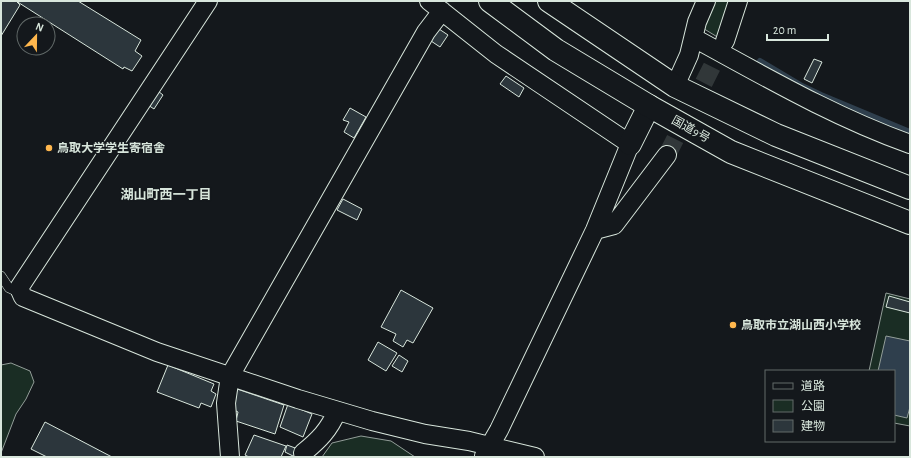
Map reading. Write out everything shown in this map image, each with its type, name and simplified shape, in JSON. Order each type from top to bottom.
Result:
[{"type":"main road","name":"国道9号","points":[[490,1],[556,50],[649,106],[731,152],[910,223]]},
{"type":"main road","points":[[549,1],[675,86],[776,134],[910,188]]},
{"type":"main road","points":[[630,144],[649,106]]},
{"type":"street","points":[[208,1],[19,288],[23,297],[157,352],[337,411],[487,451],[535,457]]},
{"type":"street","points":[[675,86],[690,55],[697,22],[706,1]]},
{"type":"street","points":[[725,41],[738,1]]},
{"type":"street","points":[[230,457],[226,403],[230,376],[426,32],[435,6],[496,54],[630,144],[595,230],[487,451]]},
{"type":"street","points":[[694,38],[813,103],[884,135],[910,144]]},
{"type":"street","points":[[595,230],[614,225],[667,155]]},
{"type":"street","points":[[303,454],[322,438],[331,426],[337,411]]},
{"type":"lane","points":[[1,276],[9,288],[21,293]]},
{"type":"green space","points":[[711,1],[732,1],[719,38],[701,27]]},
{"type":"green space","points":[[886,293],[910,299],[910,426],[895,423],[895,370],[869,370]]},
{"type":"green space","points":[[11,363],[30,371],[34,382],[26,399],[16,414],[1,453],[1,365]]},
{"type":"green space","points":[[361,436],[391,441],[415,457],[322,457],[332,443]]},
{"type":"water","points":[[886,336],[910,341],[910,407],[907,418],[895,415],[895,370],[878,370]]},
{"type":"building","points":[[1,1],[16,1],[20,5],[1,36]]},
{"type":"building","points":[[16,1],[78,1],[141,40],[135,51],[142,56],[132,71],[124,67],[123,69],[56,26],[56,16],[40,16]]},
{"type":"building","points":[[439,29],[448,35],[440,47],[431,41]]},
{"type":"building","points":[[814,59],[822,62],[812,83],[804,79]]},
{"type":"building","points":[[506,76],[524,88],[519,97],[500,84]]},
{"type":"building","points":[[158,91],[163,95],[154,109],[148,105]]},
{"type":"building","points":[[350,108],[366,117],[354,138],[344,132],[349,122],[343,120]]},
{"type":"building","points":[[343,199],[362,209],[357,220],[337,210]]},
{"type":"building","points":[[401,290],[433,308],[413,343],[407,340],[403,347],[393,341],[396,334],[381,327]]},
{"type":"building","points":[[889,296],[910,302],[910,313],[886,307]]},
{"type":"building","points":[[378,342],[397,353],[386,371],[368,360]]},
{"type":"building","points":[[399,355],[408,361],[402,372],[392,366]]},
{"type":"building","points":[[168,365],[214,384],[211,391],[216,394],[211,407],[201,403],[199,408],[157,392]]},
{"type":"building","points":[[237,389],[284,405],[275,434],[236,421],[238,412],[234,410]]},
{"type":"building","points":[[288,404],[312,414],[303,437],[280,427]]},
{"type":"building","points":[[45,422],[112,457],[47,457],[31,449]]},
{"type":"building","points":[[254,435],[286,446],[281,457],[249,457],[245,455]]},
{"type":"building","points":[[287,445],[298,449],[295,457],[285,452]]},
{"type":"waterway","points":[[760,61],[802,86],[821,95],[910,132]]},
{"type":"tunnel","points":[[667,155],[725,41]]},
{"type":"place","name":"鳥取大学学生寄宿舎","points":[[49,148]]},
{"type":"place","name":"鳥取市立湖山西小学校","points":[[733,325]]},
{"type":"district","name":"湖山町西一丁目","points":[[166,194]]}]
